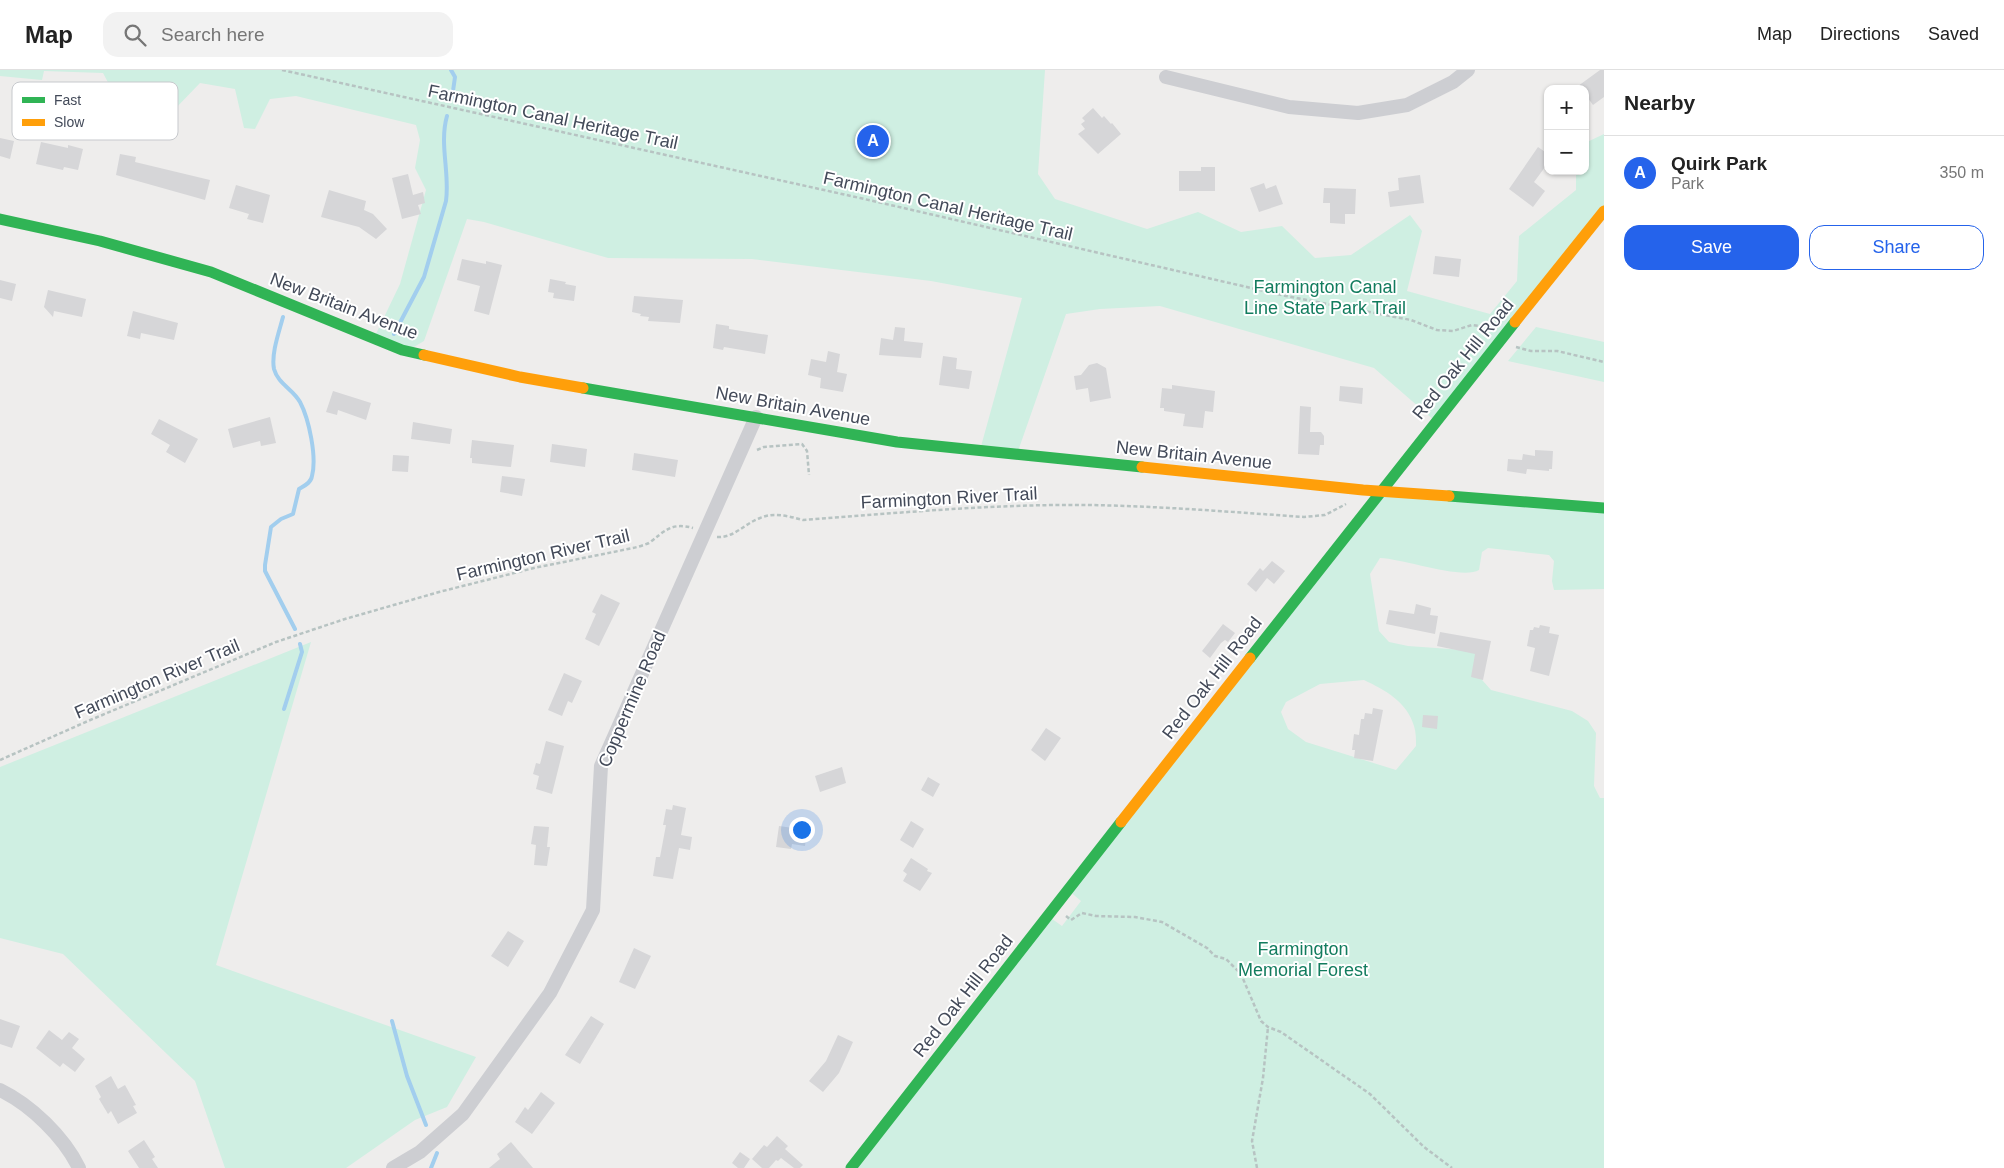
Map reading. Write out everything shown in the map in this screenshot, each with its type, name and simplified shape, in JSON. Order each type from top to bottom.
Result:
[{"type":"street","points":[[1166,77],[1289,106],[1358,113],[1407,105],[1453,82],[1468,70]]},
{"type":"street","name":"Red Oak Hill Road","points":[[851,1168],[1380,490],[1603,213]]},
{"type":"street","name":"New Britain Avenue","points":[[0,219],[100,241],[211,272],[402,350],[520,377],[756,416],[897,442],[1380,490],[1604,508]]},
{"type":"street","name":"Coppermine Road","points":[[393,1168],[420,1152],[463,1114],[550,993],[593,910],[601,766],[756,416]]},
{"type":"street","points":[[0,1090],[17,1099],[47,1124],[75,1159],[79,1168]]},
{"type":"path","name":"Farmington Canal Heritage Trail","points":[[282,70],[860,198],[1286,296],[1411,320],[1437,330],[1453,331],[1472,325],[1479,326],[1520,349],[1557,352],[1604,362]]},
{"type":"path","points":[[752,453],[764,447],[802,444],[807,450],[809,475]]},
{"type":"path","name":"Farmington River Trail","points":[[0,760],[276,642],[345,619],[439,592],[534,568],[648,544],[659,533],[670,528],[691,527],[716,537],[726,537],[759,518],[778,514],[803,520],[965,508],[1087,505],[1154,507],[1304,517],[1324,515],[1347,504]]},
{"type":"path","points":[[1055,908],[1071,920],[1082,913],[1096,916],[1135,917],[1162,922],[1206,948],[1215,956],[1226,959],[1241,974],[1261,1020],[1268,1027],[1281,1032],[1351,1079],[1370,1094],[1424,1147],[1452,1168]]},
{"type":"path","points":[[1257,1168],[1252,1141],[1263,1078],[1268,1027]]},
{"type":"green space","name":"Farmington Canal Line State Park Trail","points":[[0,70],[1045,70],[1038,174],[1055,199],[1147,229],[1198,212],[1241,232],[1282,226],[1315,258],[1351,255],[1410,215],[1422,231],[1407,291],[1490,314],[1517,281],[1519,236],[1576,190],[1576,175],[1589,175],[1589,141],[1604,134],[1604,211],[1435,421],[1374,368],[1160,306],[1100,309],[1066,314],[1017,454],[980,450],[1022,298],[931,281],[752,259],[608,258],[484,222],[467,219],[424,341],[407,351],[374,338],[400,284],[426,190],[415,168],[420,140],[416,125],[296,96],[270,99],[255,129],[244,128],[235,89],[200,83],[178,106],[178,82],[108,82],[103,73],[44,71],[42,80],[0,76]]},
{"type":"green space","points":[[1536,327],[1604,342],[1604,382],[1508,361]]},
{"type":"green space","name":"Farmington Memorial Forest","points":[[1380,491],[1604,508],[1604,589],[1554,590],[1552,581],[1554,561],[1549,555],[1488,548],[1482,552],[1479,570],[1471,572],[1447,571],[1380,558],[1370,574],[1379,631],[1389,642],[1408,646],[1478,651],[1475,672],[1491,690],[1572,711],[1588,721],[1596,733],[1594,786],[1600,798],[1604,798],[1604,1168],[851,1168],[1048,916],[1062,926],[1081,901],[1068,890]],"holes":[[[1364,680],[1401,704],[1411,718],[1415,728],[1416,746],[1396,770],[1306,742],[1288,729],[1281,712],[1286,702],[1320,684]]]},
{"type":"green space","points":[[311,642],[216,965],[476,1057],[447,1107],[415,1120],[346,1168],[225,1168],[195,1081],[63,954],[0,938],[0,767]]},
{"type":"building","points":[[1600,70],[1604,70],[1604,97],[1593,105],[1589,100],[1589,85],[1579,85]]},
{"type":"building","points":[[1093,108],[1102,118],[1104,116],[1112,123],[1121,134],[1098,154],[1078,134],[1085,129],[1081,124],[1085,121],[1082,118]]},
{"type":"building","points":[[0,138],[14,141],[10,159],[0,156]]},
{"type":"building","points":[[41,142],[83,149],[78,170],[64,167],[63,170],[36,164]]},
{"type":"building","points":[[1538,147],[1544,151],[1544,168],[1534,182],[1545,191],[1533,207],[1509,189]]},
{"type":"building","points":[[120,154],[136,157],[135,162],[210,180],[205,200],[116,175]]},
{"type":"building","points":[[1201,167],[1215,167],[1215,191],[1179,191],[1179,171],[1201,171]]},
{"type":"building","points":[[408,174],[413,195],[423,192],[425,203],[418,205],[421,214],[402,219],[392,178]]},
{"type":"building","points":[[1420,175],[1424,203],[1390,207],[1388,192],[1399,190],[1398,178]]},
{"type":"building","points":[[1264,183],[1266,189],[1276,185],[1283,204],[1259,212],[1250,188]]},
{"type":"building","points":[[236,185],[270,195],[263,223],[247,219],[249,214],[229,208]]},
{"type":"building","points":[[1324,188],[1356,189],[1355,214],[1345,214],[1345,224],[1330,223],[1330,203],[1323,203]]},
{"type":"building","points":[[329,190],[366,201],[364,210],[373,214],[387,229],[376,239],[359,227],[321,217]]},
{"type":"building","points":[[1435,256],[1461,259],[1459,277],[1433,274]]},
{"type":"building","points":[[462,259],[486,264],[486,261],[502,265],[489,315],[474,311],[480,286],[457,280]]},
{"type":"building","points":[[550,279],[576,286],[574,301],[553,298],[554,293],[548,292]]},
{"type":"building","points":[[0,280],[16,284],[12,301],[0,298]]},
{"type":"building","points":[[48,290],[86,299],[82,317],[54,311],[53,317],[44,307]]},
{"type":"building","points":[[634,296],[683,300],[680,323],[648,321],[649,317],[640,316],[641,314],[632,312]]},
{"type":"building","points":[[133,311],[178,323],[174,340],[141,333],[140,339],[127,336]]},
{"type":"building","points":[[716,324],[729,326],[729,329],[768,335],[765,354],[724,347],[723,350],[713,348]]},
{"type":"building","points":[[895,327],[905,328],[904,341],[923,343],[921,358],[879,355],[881,338],[893,340]]},
{"type":"building","points":[[828,351],[840,354],[837,372],[847,374],[843,392],[820,388],[821,378],[808,375],[811,359],[826,362]]},
{"type":"building","points":[[943,356],[957,358],[956,369],[972,371],[969,389],[939,385]]},
{"type":"building","points":[[1097,363],[1106,368],[1111,398],[1090,402],[1088,388],[1076,390],[1074,376],[1081,375],[1089,365]]},
{"type":"building","points":[[1172,385],[1215,391],[1213,412],[1205,411],[1203,428],[1183,426],[1185,414],[1164,411],[1164,408],[1160,408],[1162,388],[1172,389]]},
{"type":"building","points":[[1340,386],[1363,388],[1362,404],[1339,401]]},
{"type":"building","points":[[333,391],[371,403],[366,420],[338,410],[337,415],[326,412]]},
{"type":"building","points":[[1300,406],[1311,407],[1310,432],[1321,432],[1324,436],[1324,445],[1320,445],[1319,455],[1298,454]]},
{"type":"building","points":[[270,417],[276,443],[261,446],[260,441],[233,448],[228,429]]},
{"type":"building","points":[[159,419],[198,439],[185,463],[166,452],[170,445],[151,434]]},
{"type":"building","points":[[413,422],[452,429],[450,444],[411,439]]},
{"type":"building","points":[[472,440],[514,445],[511,467],[472,463],[472,458],[470,458]]},
{"type":"building","points":[[552,444],[587,449],[585,467],[550,462]]},
{"type":"building","points":[[1535,450],[1553,451],[1552,469],[1549,469],[1549,471],[1527,469],[1526,474],[1507,471],[1508,459],[1522,460],[1523,454],[1535,456]]},
{"type":"building","points":[[634,453],[678,460],[675,477],[632,470]]},
{"type":"building","points":[[393,455],[409,456],[408,472],[392,471]]},
{"type":"building","points":[[502,476],[525,479],[522,496],[500,492]]},
{"type":"building","points":[[1272,561],[1285,571],[1274,584],[1267,578],[1256,592],[1247,584],[1260,568],[1263,571]]},
{"type":"building","points":[[601,594],[620,603],[599,646],[585,639],[596,614],[592,612]]},
{"type":"building","points":[[1416,604],[1431,608],[1430,615],[1438,616],[1435,634],[1386,624],[1389,610],[1414,614]]},
{"type":"building","points":[[1223,624],[1235,633],[1228,642],[1225,640],[1221,643],[1210,658],[1202,651]]},
{"type":"building","points":[[1540,625],[1550,627],[1549,633],[1559,635],[1549,676],[1530,671],[1535,648],[1527,646],[1530,630],[1533,630],[1534,627],[1539,628]]},
{"type":"building","points":[[1440,632],[1491,641],[1483,680],[1471,677],[1475,654],[1437,646]]},
{"type":"building","points":[[564,673],[582,681],[572,703],[568,701],[562,716],[548,710]]},
{"type":"building","points":[[1373,708],[1383,710],[1373,761],[1354,758],[1355,750],[1352,750],[1354,734],[1359,735],[1361,719],[1364,719],[1365,713],[1372,714]]},
{"type":"building","points":[[1423,715],[1438,716],[1437,729],[1422,727]]},
{"type":"building","points":[[1046,728],[1061,738],[1045,761],[1031,750]]},
{"type":"building","points":[[546,741],[564,746],[552,794],[536,789],[539,776],[533,774],[536,763],[540,764]]},
{"type":"building","points":[[842,767],[846,783],[820,792],[815,776]]},
{"type":"building","points":[[928,777],[940,784],[933,797],[921,790]]},
{"type":"building","points":[[673,805],[686,808],[681,835],[692,837],[690,850],[679,848],[673,879],[653,876],[656,857],[660,857],[666,825],[663,825],[666,809],[672,810]]},
{"type":"building","points":[[911,821],[924,829],[913,848],[900,840]]},
{"type":"building","points":[[534,826],[549,827],[547,847],[550,847],[547,866],[534,865],[536,845],[531,844]]},
{"type":"building","points":[[779,826],[807,830],[805,846],[792,844],[791,849],[776,847]]},
{"type":"building","points":[[911,858],[932,873],[920,891],[903,881],[907,874],[903,871]]},
{"type":"building","points":[[508,931],[524,941],[508,967],[491,956]]},
{"type":"building","points":[[634,948],[651,956],[635,989],[619,982]]},
{"type":"building","points":[[591,1016],[604,1024],[580,1064],[565,1055]]},
{"type":"building","points":[[0,1019],[20,1026],[12,1048],[0,1044]]},
{"type":"building","points":[[49,1030],[62,1040],[69,1032],[79,1039],[72,1048],[85,1059],[75,1072],[63,1063],[60,1067],[36,1048]]},
{"type":"building","points":[[838,1035],[853,1042],[839,1073],[823,1092],[809,1081],[826,1061]]},
{"type":"building","points":[[111,1076],[118,1089],[125,1085],[136,1105],[133,1106],[137,1113],[118,1124],[111,1111],[108,1114],[99,1099],[101,1097],[95,1086]]},
{"type":"building","points":[[541,1092],[555,1103],[532,1134],[515,1122],[525,1107],[528,1110]]},
{"type":"building","points":[[777,1136],[788,1146],[785,1149],[803,1165],[800,1168],[794,1168],[781,1158],[778,1161],[776,1160],[769,1168],[762,1168],[752,1159],[764,1145],[767,1147]]},
{"type":"building","points":[[144,1140],[155,1157],[152,1159],[158,1168],[139,1168],[128,1151]]},
{"type":"building","points":[[511,1142],[533,1168],[489,1168],[500,1159],[497,1154]]},
{"type":"building","points":[[740,1152],[750,1159],[744,1168],[738,1168],[732,1163]]},
{"type":"waterway","points":[[451,70],[455,77],[452,98]]},
{"type":"waterway","points":[[394,334],[424,277],[446,201],[447,180],[444,137],[447,116]]},
{"type":"waterway","points":[[283,317],[274,350],[274,369],[279,379],[300,402],[309,428],[314,459],[312,476],[310,481],[299,489],[293,514],[281,519],[271,527],[265,571],[295,629]]},
{"type":"waterway","points":[[284,709],[302,652],[300,644]]},
{"type":"waterway","points":[[392,1021],[407,1076],[426,1125]]},
{"type":"waterway","points":[[431,1168],[437,1153]]},
{"type":"traffic: fast","points":[[0,219],[100,241],[211,272],[402,350],[424,355]]},
{"type":"traffic: fast","points":[[1250,658],[1515,322]]},
{"type":"traffic: fast","points":[[583,388],[897,442],[1142,467]]},
{"type":"traffic: fast","points":[[1449,496],[1604,508]]},
{"type":"traffic: fast","points":[[851,1168],[1121,822]]},
{"type":"traffic: slow","points":[[1515,322],[1604,211]]},
{"type":"traffic: slow","points":[[424,355],[520,377],[583,388]]},
{"type":"traffic: slow","points":[[1142,467],[1363,490],[1449,496]]},
{"type":"traffic: slow","points":[[1121,822],[1250,658]]},
{"type":"place","name":"Quirk Park","points":[[873,141]]}]
